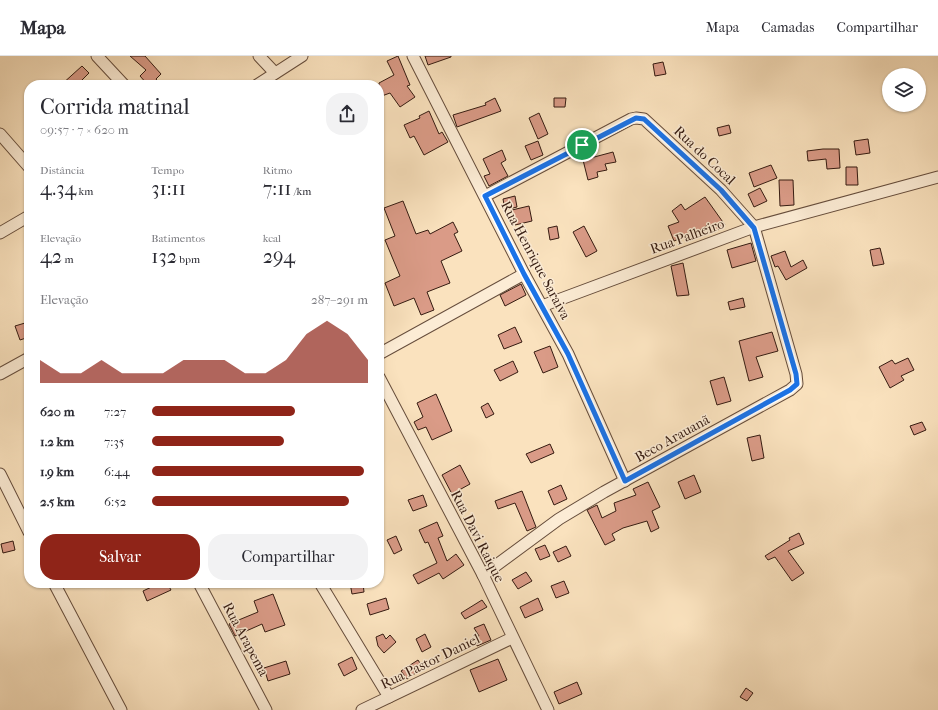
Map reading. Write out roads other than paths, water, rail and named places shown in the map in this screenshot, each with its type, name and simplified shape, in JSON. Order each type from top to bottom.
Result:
[{"type":"street","points":[[97,56],[119,80]]},
{"type":"street","points":[[259,56],[275,73]]},
{"type":"street","points":[[264,80],[302,56]]},
{"type":"street","name":"Rua Henrique Saraiva","points":[[413,56],[524,274],[568,354],[625,481]]},
{"type":"street","name":"Rua do Cocal","points":[[485,196],[631,119],[641,118],[721,190],[754,228],[796,374],[797,384]]},
{"type":"street","points":[[0,134],[24,161]]},
{"type":"street","name":"Rua Palheiro","points":[[542,306],[754,228],[938,177]]},
{"type":"street","points":[[0,233],[24,219]]},
{"type":"street","points":[[384,351],[524,274]]},
{"type":"street","points":[[0,374],[24,361]]},
{"type":"street","name":"Beco Arauanã","points":[[483,575],[559,519],[790,390],[797,384]]},
{"type":"street","name":"Rua Davi Raique","points":[[384,387],[483,575],[512,638],[548,710]]},
{"type":"street","points":[[0,474],[24,522]]},
{"type":"street","points":[[57,588],[121,710]]},
{"type":"street","name":"Rua Arapema","points":[[202,588],[266,710]]},
{"type":"street","points":[[323,588],[389,697]]},
{"type":"street","name":"Rua Pastor Daniel","points":[[362,710],[512,638]]}]
